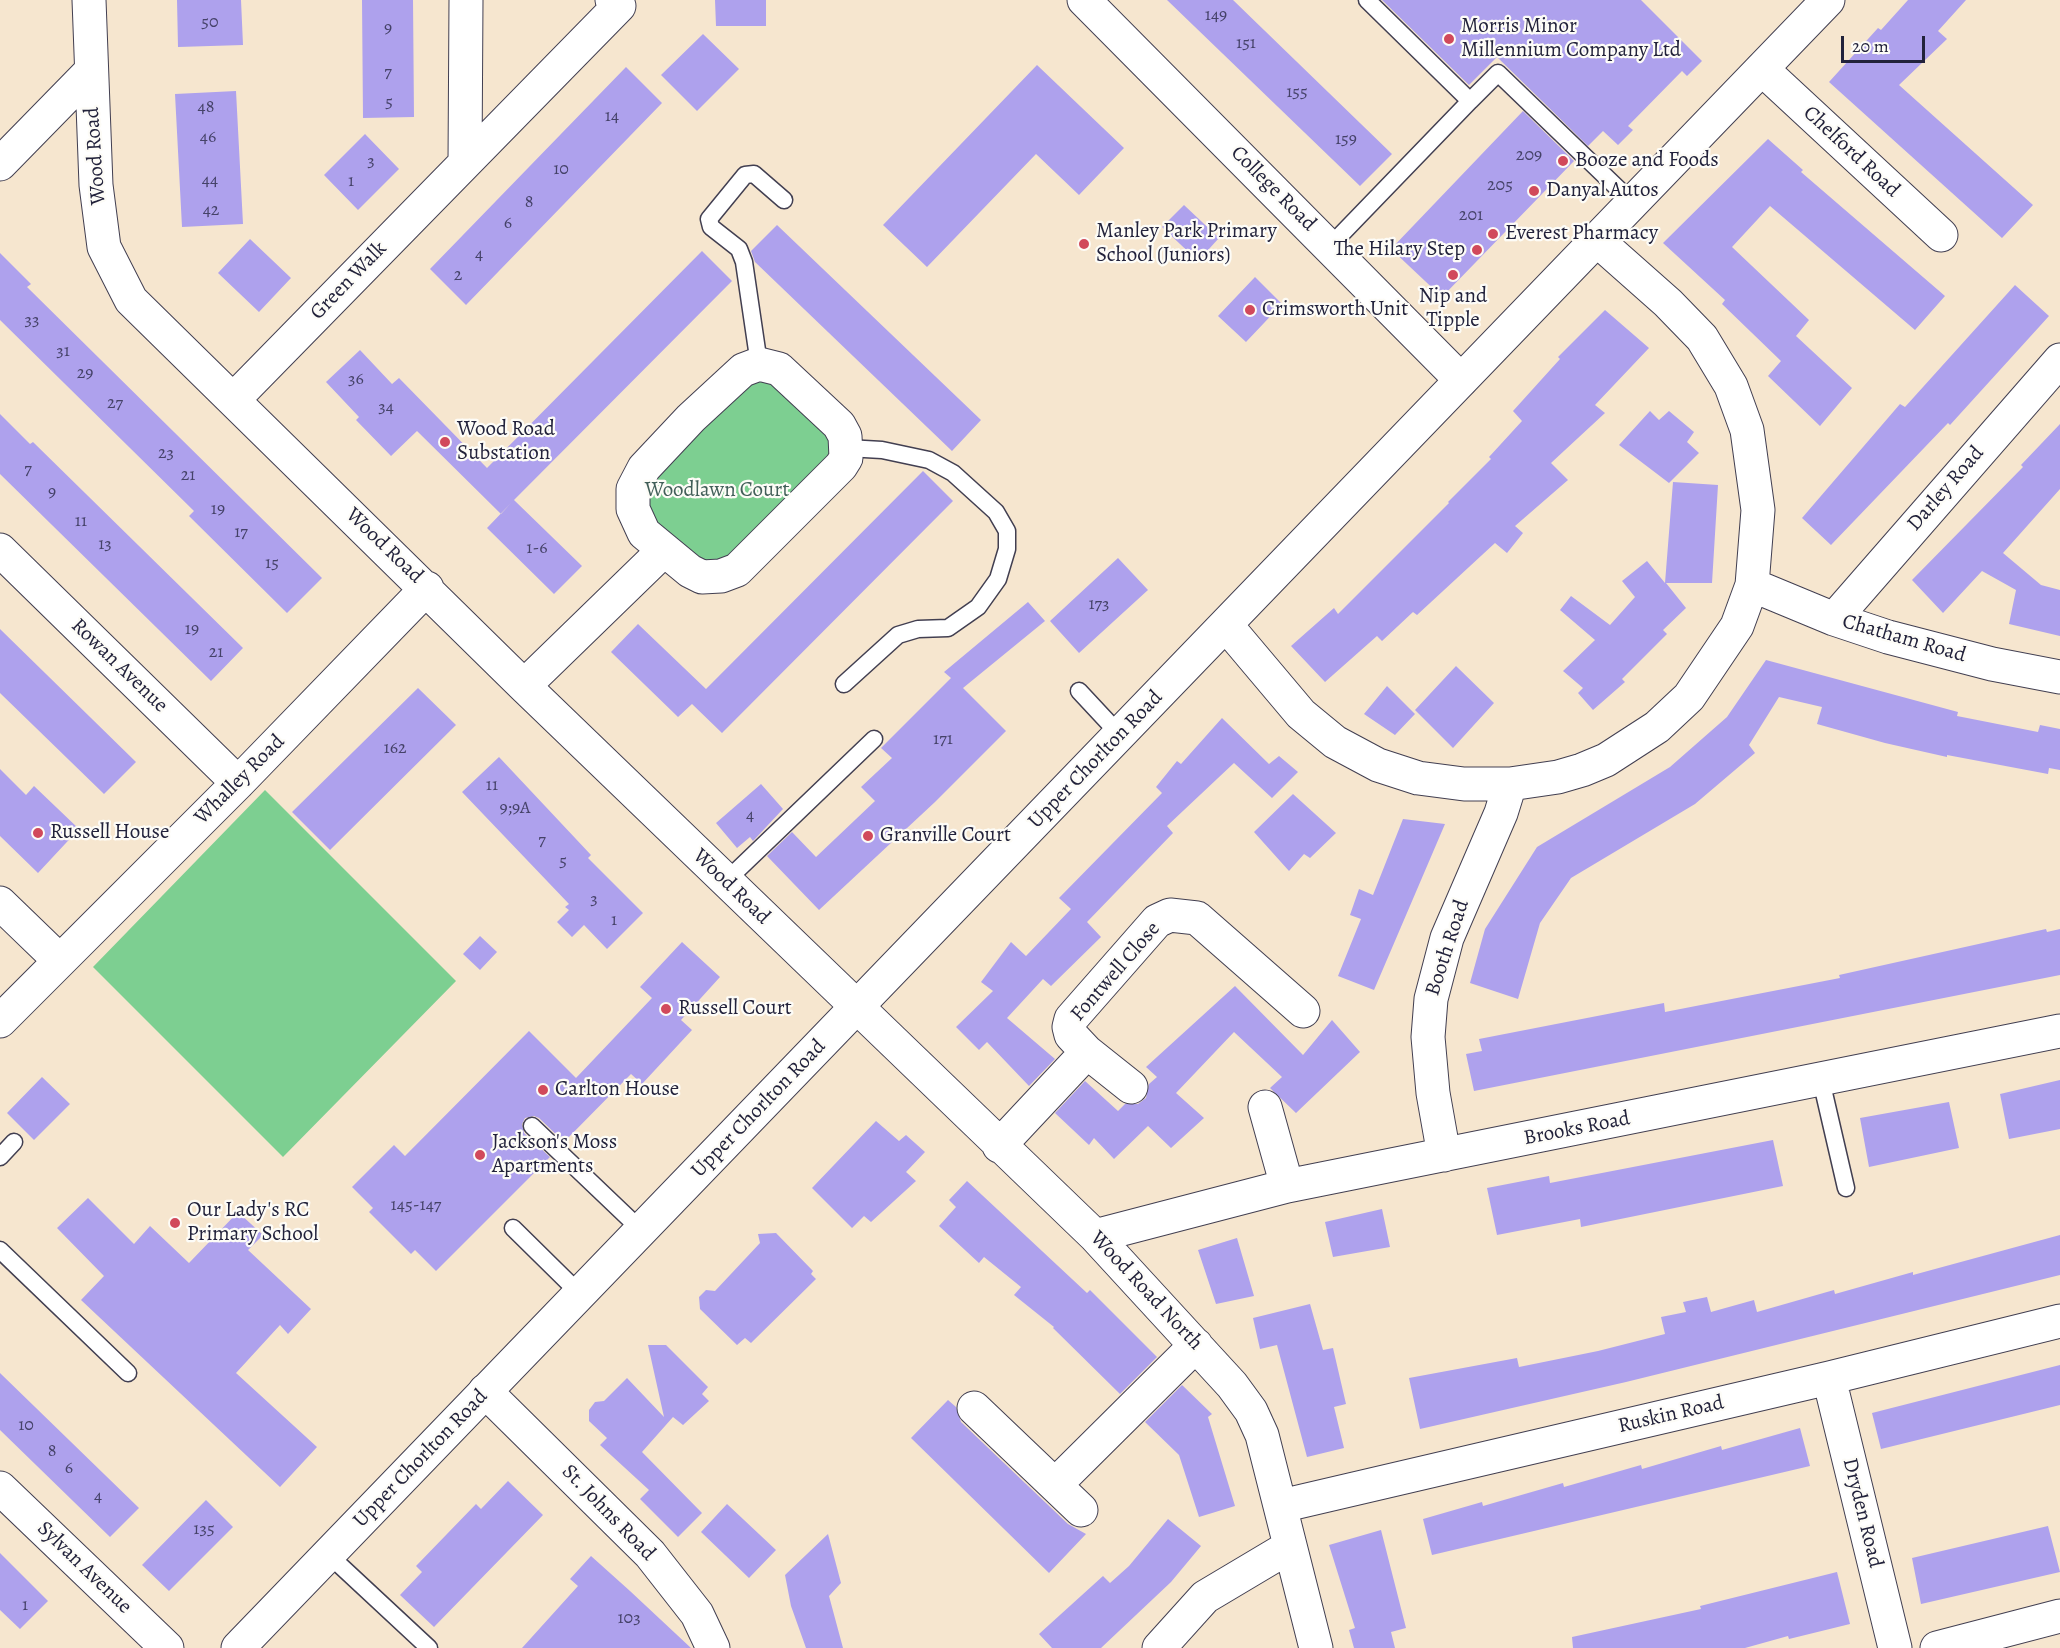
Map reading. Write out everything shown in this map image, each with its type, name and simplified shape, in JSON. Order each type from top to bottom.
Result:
[{"type":"street","name":"Wood Road","points":[[89,0],[96,185],[104,247],[131,300],[856,1008]]},
{"type":"street","points":[[465,163],[466,0]]},
{"type":"street","name":"Green Walk","points":[[234,399],[619,6],[612,0]]},
{"type":"street","name":"College Road","points":[[1084,0],[1461,380]]},
{"type":"street","name":"Upper Chorlton Road","points":[[238,1648],[1461,380],[1598,241],[1828,0]]},
{"type":"street","name":"Chelford Road","points":[[1762,69],[1941,236]]},
{"type":"street","points":[[0,164],[91,71]]},
{"type":"street","points":[[1226,625],[1301,714],[1335,742],[1378,765],[1418,778],[1464,784],[1510,784],[1558,777],[1582,770],[1606,760],[1657,727],[1689,697],[1737,626],[1752,585],[1758,510],[1747,430],[1731,386],[1702,338],[1668,303],[1598,241]]},
{"type":"street","name":"Darley Road","points":[[1834,619],[2060,360]]},
{"type":"street","points":[[759,364],[779,369],[812,398],[839,425],[847,448],[842,466],[730,574],[702,577],[663,551],[644,533],[635,516],[632,499],[636,479],[691,418],[743,370],[759,364]]},
{"type":"street","name":"Rowan Avenue","points":[[0,550],[238,783]]},
{"type":"street","points":[[524,686],[663,551]]},
{"type":"street","name":"Chatham Road","points":[[1752,585],[1834,619],[1911,643],[2060,677]]},
{"type":"street","name":"Whalley Road","points":[[0,1021],[238,783],[427,588]]},
{"type":"street","name":"Booth Road","points":[[1444,1155],[1433,1093],[1428,1036],[1431,999],[1447,938],[1502,813],[1510,784]]},
{"type":"street","points":[[0,903],[59,960]]},
{"type":"street","name":"Fontwell Close","points":[[1131,1087],[1087,1052],[1071,1035],[1069,1027],[1071,1019],[1158,921],[1170,915],[1197,918],[1303,1011]]},
{"type":"street","name":"Wood Road North","points":[[856,1008],[1095,1236],[1196,1345],[1251,1411],[1262,1435],[1316,1648]]},
{"type":"street","name":"Brooks Road","points":[[1095,1236],[1287,1186],[2060,1031]]},
{"type":"street","name":"Fontwell Close","points":[[999,1146],[1087,1052]]},
{"type":"street","points":[[1265,1107],[1287,1186]]},
{"type":"street","name":"Ruskin Road","points":[[1281,1506],[1829,1378],[2060,1321]]},
{"type":"street","points":[[1055,1485],[1196,1345]]},
{"type":"street","name":"Dryden Road","points":[[1829,1378],[1895,1648]]},
{"type":"street","name":"St. Johns Road","points":[[485,1391],[650,1554],[697,1614],[713,1648]]},
{"type":"street","points":[[974,1408],[1081,1510]]},
{"type":"street","name":"Sylvan Avenue","points":[[0,1488],[167,1648]]},
{"type":"street","points":[[1159,1648],[1205,1597],[1289,1547]]},
{"type":"street","points":[[1937,1648],[2060,1616]]},
{"type":"lane","points":[[1367,0],[1470,101]]},
{"type":"lane","points":[[1330,246],[1498,73],[1633,203]]},
{"type":"lane","points":[[759,364],[744,262],[739,249],[711,227],[709,219],[745,176],[754,174],[784,200]]},
{"type":"lane","points":[[844,684],[898,634],[918,629],[948,628],[978,607],[998,579],[1007,549],[1007,531],[996,512],[953,473],[929,460],[882,450],[847,448]]},
{"type":"lane","points":[[1079,691],[1120,735]]},
{"type":"lane","points":[[726,881],[874,739]]},
{"type":"lane","points":[[1821,1080],[1846,1188]]},
{"type":"lane","points":[[532,1126],[641,1230]]},
{"type":"lane","points":[[0,1157],[14,1142]]},
{"type":"lane","points":[[513,1228],[580,1294]]},
{"type":"lane","points":[[0,1250],[128,1373]]},
{"type":"lane","points":[[329,1555],[429,1648]]},
{"type":"green space","name":"Woodlawn Court","points":[[752,380],[774,382],[831,436],[829,458],[727,564],[700,566],[644,511],[653,474]]},
{"type":"green space","points":[[265,790],[456,981],[283,1157],[93,967]]},
{"type":"building","points":[[177,0],[241,0],[243,45],[178,47]]},
{"type":"building","points":[[362,0],[413,0],[414,117],[363,118]]},
{"type":"building","points":[[715,0],[766,0],[766,26],[716,26]]},
{"type":"building","points":[[1167,0],[1233,0],[1392,154],[1360,186]]},
{"type":"building","points":[[1382,0],[1641,0],[1702,61],[1687,76],[1682,71],[1628,126],[1633,130],[1618,145],[1603,131],[1588,146],[1497,57],[1469,85]]},
{"type":"building","points":[[1908,0],[1966,0],[1938,31],[1947,39],[1899,85],[2033,205],[2002,238],[1829,82],[1878,28],[1881,30]]},
{"type":"building","points":[[703,34],[739,69],[697,111],[661,75]]},
{"type":"building","points":[[1037,65],[1124,148],[1079,195],[1036,154],[927,267],[883,225]]},
{"type":"building","points":[[626,67],[662,103],[466,305],[430,269]]},
{"type":"building","points":[[236,91],[243,224],[182,227],[175,94]]},
{"type":"building","points":[[1523,111],[1574,161],[1442,297],[1391,249]]},
{"type":"building","points":[[365,134],[399,169],[358,210],[324,175]]},
{"type":"building","points":[[1768,139],[1803,170],[1801,172],[1945,296],[1915,330],[1770,206],[1732,247],[1809,320],[1796,336],[1852,388],[1820,426],[1768,376],[1781,361],[1722,304],[1725,300],[1663,243]]},
{"type":"building","points":[[1184,205],[1219,238],[1198,261],[1162,227]]},
{"type":"building","points":[[777,225],[981,420],[952,451],[755,262],[751,251]]},
{"type":"building","points":[[250,239],[291,278],[259,312],[218,273]]},
{"type":"building","points":[[702,251],[732,281],[514,500],[582,566],[554,594],[487,528],[501,514],[417,431],[391,456],[356,420],[359,417],[326,382],[360,350],[392,384],[399,378],[487,468]]},
{"type":"building","points":[[0,253],[31,284],[27,287],[322,578],[287,613],[189,516],[194,511],[0,320]]},
{"type":"building","name":"Crimsworth Unit","points":[[1255,277],[1282,304],[1246,342],[1218,316]]},
{"type":"building","points":[[2015,285],[2049,316],[1950,425],[1948,423],[1831,545],[1802,518],[1900,404],[1905,407]]},
{"type":"building","points":[[1605,310],[1649,348],[1595,405],[1605,413],[1551,463],[1568,480],[1515,526],[1523,533],[1507,553],[1495,543],[1417,615],[1413,612],[1382,641],[1377,636],[1325,682],[1291,646],[1334,608],[1338,614],[1491,459],[1489,457],[1522,421],[1513,411],[1560,359],[1558,357]]},
{"type":"building","points":[[1650,411],[1659,420],[1669,411],[1694,432],[1687,442],[1699,453],[1669,483],[1619,445]]},
{"type":"building","points":[[0,414],[30,444],[33,442],[243,648],[211,681],[0,474]]},
{"type":"building","points":[[2060,424],[2060,489],[2003,553],[2041,585],[2060,590],[2060,636],[2009,624],[2016,590],[1982,571],[1943,613],[1912,580],[2023,467],[2021,465]]},
{"type":"building","points":[[923,471],[953,501],[722,733],[692,704],[678,717],[611,652],[638,624],[706,689]]},
{"type":"building","points":[[1673,482],[1718,485],[1712,583],[1666,583],[1686,608],[1663,630],[1667,634],[1622,679],[1625,682],[1593,710],[1578,693],[1583,688],[1563,671],[1595,640],[1560,610],[1571,596],[1610,625],[1635,597],[1622,581],[1647,561],[1665,583]]},
{"type":"building","points":[[1118,558],[1148,590],[1079,653],[1050,621]]},
{"type":"building","points":[[1028,602],[1045,621],[963,688],[1006,731],[935,802],[819,910],[767,856],[792,832],[816,857],[875,801],[861,787],[892,758],[881,748],[951,678],[944,672]]},
{"type":"building","points":[[0,629],[136,762],[104,794],[0,693]]},
{"type":"building","points":[[1766,660],[1958,712],[1957,716],[2038,732],[2040,725],[2060,729],[2060,770],[2049,768],[2048,774],[1947,755],[1947,757],[1885,743],[1817,724],[1822,707],[1779,697],[1749,745],[1755,753],[1695,804],[1571,878],[1540,923],[1518,999],[1470,983],[1485,929],[1537,847],[1670,767],[1727,717]]},
{"type":"building","points":[[1456,666],[1494,703],[1453,748],[1415,710]]},
{"type":"building","points":[[1387,686],[1415,714],[1395,735],[1364,714]]},
{"type":"building","points":[[418,688],[456,725],[330,850],[292,812]]},
{"type":"building","points":[[1222,718],[1269,764],[1279,756],[1298,772],[1272,798],[1234,763],[1167,826],[1173,833],[1087,922],[1101,937],[1051,986],[1043,979],[1007,1018],[1055,1059],[1029,1086],[987,1042],[979,1050],[956,1027],[993,991],[981,982],[1011,942],[1026,956],[1071,909],[1059,898],[1162,793],[1156,787],[1177,761],[1181,764]]},
{"type":"building","points":[[499,757],[591,855],[588,858],[643,913],[607,949],[584,925],[572,937],[557,922],[569,910],[565,907],[569,904],[462,792]]},
{"type":"building","name":"Russell House","points":[[0,769],[26,795],[34,786],[79,829],[38,873],[0,836]]},
{"type":"building","points":[[761,784],[783,809],[753,841],[750,837],[737,848],[716,823]]},
{"type":"building","points":[[1293,794],[1336,833],[1310,858],[1304,854],[1289,871],[1254,832]]},
{"type":"building","points":[[1403,819],[1445,824],[1374,990],[1338,976],[1361,919],[1350,915],[1359,889],[1373,895]]},
{"type":"building","points":[[2046,929],[2047,932],[2060,929],[2060,975],[1474,1091],[1466,1054],[1482,1051],[1479,1039],[1664,1003],[1665,1012],[1840,978],[1839,975]]},
{"type":"building","points":[[480,936],[497,952],[480,970],[463,954]]},
{"type":"building","points":[[682,942],[720,977],[681,1020],[692,1030],[642,1084],[631,1074],[564,1142],[539,1118],[534,1116],[525,1118],[522,1124],[524,1133],[550,1157],[436,1271],[415,1250],[411,1254],[369,1212],[373,1208],[352,1187],[394,1145],[405,1156],[529,1031],[576,1078],[652,998],[640,987]]},
{"type":"building","points":[[1235,986],[1303,1055],[1332,1020],[1360,1052],[1296,1113],[1270,1088],[1282,1077],[1234,1032],[1176,1093],[1204,1118],[1171,1148],[1148,1126],[1114,1159],[1094,1138],[1089,1145],[1055,1113],[1085,1081],[1118,1111],[1125,1104],[1138,1104],[1146,1098],[1149,1084],[1157,1077],[1146,1067]]},
{"type":"building","points":[[42,1077],[70,1104],[34,1140],[7,1113]]},
{"type":"building","points":[[2060,1080],[2060,1129],[2009,1139],[2000,1094]]},
{"type":"building","points":[[1949,1102],[1959,1148],[1869,1167],[1860,1118]]},
{"type":"building","points":[[876,1121],[899,1141],[906,1135],[925,1152],[906,1172],[916,1181],[871,1222],[864,1216],[852,1228],[812,1188]]},
{"type":"building","points":[[1773,1140],[1783,1186],[1581,1227],[1580,1219],[1497,1235],[1487,1188],[1549,1176],[1550,1183]]},
{"type":"building","points":[[967,1181],[1087,1293],[1090,1290],[1157,1357],[1120,1394],[1054,1327],[1014,1295],[1021,1287],[984,1257],[979,1263],[939,1226],[956,1207],[949,1200]]},
{"type":"building","points":[[88,1198],[134,1244],[150,1226],[189,1263],[238,1212],[263,1235],[248,1250],[311,1309],[288,1334],[280,1325],[236,1373],[317,1447],[280,1487],[81,1300],[104,1276],[57,1228]]},
{"type":"building","points":[[1382,1209],[1390,1247],[1333,1257],[1325,1222]]},
{"type":"building","points":[[776,1233],[813,1271],[811,1274],[816,1279],[751,1343],[745,1338],[737,1345],[700,1309],[699,1297],[706,1290],[715,1291],[760,1243],[758,1234]]},
{"type":"building","points":[[2060,1235],[2060,1275],[1626,1382],[1420,1429],[1409,1378],[1517,1358],[1519,1367],[1598,1351],[1665,1334],[1661,1317],[1686,1312],[1683,1302],[1707,1297],[1711,1312],[1754,1300],[1757,1312],[1834,1290],[1835,1294],[1913,1272],[1913,1275]]},
{"type":"building","points":[[1237,1238],[1254,1296],[1216,1304],[1198,1250]]},
{"type":"building","points":[[1310,1304],[1323,1350],[1333,1348],[1346,1404],[1334,1407],[1344,1448],[1307,1457],[1277,1345],[1260,1349],[1253,1318]]},
{"type":"building","points":[[648,1345],[666,1345],[708,1387],[702,1394],[709,1401],[683,1425],[673,1417],[642,1452],[702,1513],[678,1537],[640,1499],[649,1490],[600,1445],[607,1438],[589,1421],[589,1410],[595,1402],[604,1401],[627,1378],[664,1417]]},
{"type":"building","points":[[2060,1365],[2060,1405],[1881,1449],[1872,1413]]},
{"type":"building","points":[[0,1373],[139,1508],[110,1537],[0,1430]]},
{"type":"building","points":[[1182,1385],[1212,1414],[1208,1417],[1235,1506],[1199,1517],[1179,1455],[1145,1422]]},
{"type":"building","points":[[948,1400],[956,1407],[961,1422],[1068,1524],[1086,1534],[1049,1573],[911,1438]]},
{"type":"building","points":[[1800,1428],[1810,1466],[1432,1555],[1423,1519],[1482,1502],[1483,1506],[1563,1483],[1564,1487],[1641,1465],[1642,1469],[1721,1446],[1722,1450]]},
{"type":"building","points":[[508,1481],[543,1515],[434,1627],[400,1595],[422,1572],[416,1566],[476,1504],[481,1509]]},
{"type":"building","points":[[206,1500],[233,1527],[169,1591],[142,1565]]},
{"type":"building","points":[[727,1504],[776,1550],[749,1578],[701,1532]]},
{"type":"building","points":[[1168,1519],[1201,1546],[1171,1582],[1101,1648],[1052,1648],[1039,1634],[1103,1576],[1110,1583],[1129,1566]]},
{"type":"building","points":[[2048,1526],[2060,1572],[1921,1604],[1912,1558]]},
{"type":"building","points":[[1381,1530],[1406,1628],[1391,1632],[1395,1648],[1354,1648],[1349,1630],[1355,1628],[1329,1545]]},
{"type":"building","points":[[828,1534],[841,1583],[829,1596],[843,1648],[806,1648],[791,1606],[785,1575]]},
{"type":"building","points":[[0,1553],[48,1601],[20,1629],[0,1610]]},
{"type":"building","points":[[591,1556],[691,1648],[522,1648],[578,1586],[570,1579]]},
{"type":"building","points":[[1837,1572],[1850,1624],[1789,1639],[1788,1636],[1745,1648],[1573,1648],[1572,1637],[1701,1609],[1700,1606]]},
{"type":"place","name":"Morris Minor Millennium Company Ltd","points":[[1449,39]]},
{"type":"place","name":"Booze and Foods","points":[[1563,161]]},
{"type":"place","name":"Danyal Autos","points":[[1534,191]]},
{"type":"place","name":"Everest Pharmacy","points":[[1493,234]]},
{"type":"place","name":"Manley Park Primary School (Juniors)","points":[[1084,244]]},
{"type":"place","name":"The Hilary Step","points":[[1477,250]]},
{"type":"place","name":"Nip and Tipple","points":[[1453,275]]},
{"type":"place","name":"Crimsworth Unit","points":[[1250,310]]},
{"type":"place","name":"Wood Road Substation","points":[[445,442]]},
{"type":"place","name":"Russell House","points":[[38,833]]},
{"type":"place","name":"Granville Court","points":[[868,836]]},
{"type":"place","name":"Russell Court","points":[[666,1009]]},
{"type":"place","name":"Carlton House","points":[[543,1090]]},
{"type":"place","name":"Jackson's Moss Apartments","points":[[480,1155]]},
{"type":"place","name":"Our Lady's RC Primary School","points":[[175,1223]]}]
